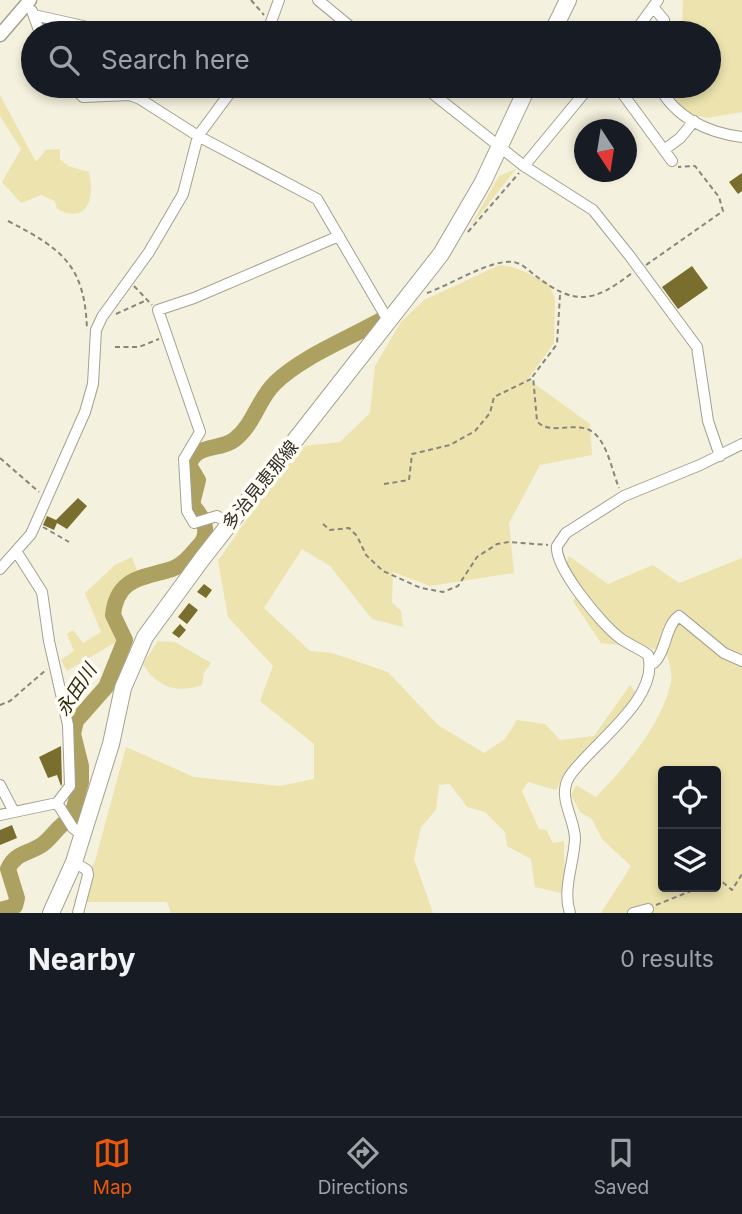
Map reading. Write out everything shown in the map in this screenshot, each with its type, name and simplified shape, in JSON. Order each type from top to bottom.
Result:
[{"type":"main road","points":[[558,21],[568,0]]},
{"type":"main road","name":"多治見恵那線","points":[[51,913],[74,862],[134,660],[158,616],[389,322],[457,230],[522,98]]},
{"type":"street","points":[[272,21],[279,0]]},
{"type":"street","points":[[318,0],[343,21]]},
{"type":"street","points":[[643,21],[656,2]]},
{"type":"street","points":[[656,2],[664,21]]},
{"type":"street","points":[[0,35],[31,6],[70,21]]},
{"type":"street","points":[[140,98],[198,136],[317,199],[389,322]]},
{"type":"street","points":[[0,569],[36,523],[88,403],[93,384],[96,330],[183,194],[198,136],[226,98]]},
{"type":"street","points":[[438,98],[524,166],[593,210],[697,346],[708,421],[720,456]]},
{"type":"street","points":[[524,166],[580,98]]},
{"type":"street","points":[[626,98],[672,162]]},
{"type":"street","points":[[668,98],[676,109],[712,132],[742,137]]},
{"type":"street","points":[[664,150],[680,138],[694,121]]},
{"type":"street","points":[[229,524],[217,516],[194,523],[187,510],[184,459],[200,432],[158,310],[194,298],[339,236]]},
{"type":"street","points":[[570,913],[566,900],[575,837],[566,806],[568,778],[629,712],[646,679],[650,663],[648,655],[622,639],[600,619],[558,560],[557,546],[566,533],[624,496],[720,456],[742,444]]},
{"type":"street","points":[[0,815],[57,803],[70,786],[71,772],[68,724],[54,665],[42,592],[16,551]]},
{"type":"street","points":[[650,663],[654,663],[663,652],[673,620],[679,616],[724,653],[742,661]]},
{"type":"street","points":[[0,785],[14,812]]},
{"type":"street","points":[[57,803],[73,828],[82,835]]},
{"type":"street","points":[[74,862],[87,870],[88,874],[78,913]]},
{"type":"street","points":[[633,913],[648,909]]},
{"type":"path","points":[[251,0],[264,21]]},
{"type":"path","points":[[413,291],[423,294],[451,285],[492,265],[514,262],[560,294],[593,296],[613,288],[723,211],[719,197],[695,166],[680,169],[672,162]]},
{"type":"path","points":[[457,230],[469,232],[524,166]]},
{"type":"path","points":[[8,221],[55,250],[75,268],[86,310],[87,335]]},
{"type":"path","points":[[128,282],[158,310]]},
{"type":"path","points":[[384,484],[410,480],[412,454],[450,445],[464,438],[486,419],[494,397],[533,379],[557,344],[560,294]]},
{"type":"path","points":[[108,310],[116,314],[147,300]]},
{"type":"path","points":[[115,347],[139,347],[167,336]]},
{"type":"path","points":[[533,379],[540,425],[586,427],[593,432],[602,444],[624,496]]},
{"type":"path","points":[[0,458],[48,499]]},
{"type":"path","points":[[36,523],[69,542]]},
{"type":"path","points":[[323,524],[330,530],[349,528],[366,555],[383,571],[421,588],[443,592],[458,586],[477,557],[502,542],[557,546]]},
{"type":"path","points":[[0,705],[10,701],[54,665]]},
{"type":"path","points":[[721,881],[733,890],[742,876]]},
{"type":"path","points":[[648,909],[689,892]]},
{"type":"shaded area","points":[[683,0],[742,0],[742,112],[707,118],[686,113],[673,98],[721,98],[721,21],[682,21]]},
{"type":"shaded area","points":[[0,95],[36,162],[46,150],[60,149],[60,159],[68,166],[89,172],[90,199],[82,211],[76,214],[57,209],[55,201],[41,195],[21,203],[2,182],[21,149],[0,116]]},
{"type":"shaded area","points":[[516,169],[470,227],[499,176]]},
{"type":"shaded area","points":[[500,265],[519,269],[547,282],[555,297],[554,343],[528,379],[590,424],[592,455],[540,465],[509,523],[514,573],[430,586],[393,572],[392,602],[401,611],[403,627],[372,619],[330,566],[302,549],[264,608],[310,651],[332,653],[388,672],[438,725],[484,753],[505,739],[517,720],[545,724],[560,740],[594,736],[630,685],[636,693],[617,723],[564,774],[556,790],[528,782],[522,791],[539,829],[546,830],[553,843],[564,841],[565,894],[535,887],[531,859],[507,846],[505,832],[485,812],[467,807],[450,784],[439,785],[436,810],[421,827],[414,859],[433,913],[171,913],[167,902],[73,902],[95,861],[126,747],[194,777],[279,786],[314,779],[314,744],[260,701],[273,666],[228,617],[218,561],[283,467],[305,446],[340,442],[370,413],[375,366],[401,322],[424,300]]},
{"type":"shaded area","points":[[569,556],[608,584],[653,565],[679,583],[742,558],[742,913],[601,913],[631,866],[602,839],[592,819],[580,812],[571,795],[576,785],[596,797],[630,759],[659,715],[671,683],[671,675],[666,650],[601,643],[573,601],[581,589],[565,568]]},
{"type":"shaded area","points":[[132,557],[138,573],[119,587],[111,602],[111,619],[119,640],[67,671],[61,660],[74,651],[67,634],[73,630],[83,643],[101,632],[85,593],[115,565]]},
{"type":"shaded area","points":[[158,641],[175,642],[211,663],[204,673],[202,685],[184,689],[168,687],[148,672],[143,664]]},
{"type":"building","points":[[742,173],[742,191],[738,194],[729,182]]},
{"type":"building","points":[[692,266],[708,288],[678,309],[662,287]]},
{"type":"building","points":[[78,498],[87,506],[67,529],[57,523],[54,530],[43,525],[47,516],[56,520]]},
{"type":"building","points":[[204,584],[212,590],[206,598],[197,592]]},
{"type":"building","points":[[189,603],[198,610],[187,624],[178,617]]},
{"type":"building","points":[[180,624],[186,630],[179,638],[172,633]]},
{"type":"building","points":[[61,746],[61,786],[57,775],[48,778],[39,757]]},
{"type":"building","points":[[12,825],[17,838],[0,845],[0,830]]},
{"type":"waterway","name":"永田川","points":[[0,910],[15,906],[17,898],[8,869],[11,864],[18,857],[44,843],[71,819],[81,782],[81,766],[73,734],[76,721],[106,687],[125,640],[113,615],[115,602],[133,581],[180,565],[204,539],[202,518],[192,504],[198,480],[189,465],[192,458],[202,450],[228,443],[241,434],[269,389],[298,365],[383,319]]}]
